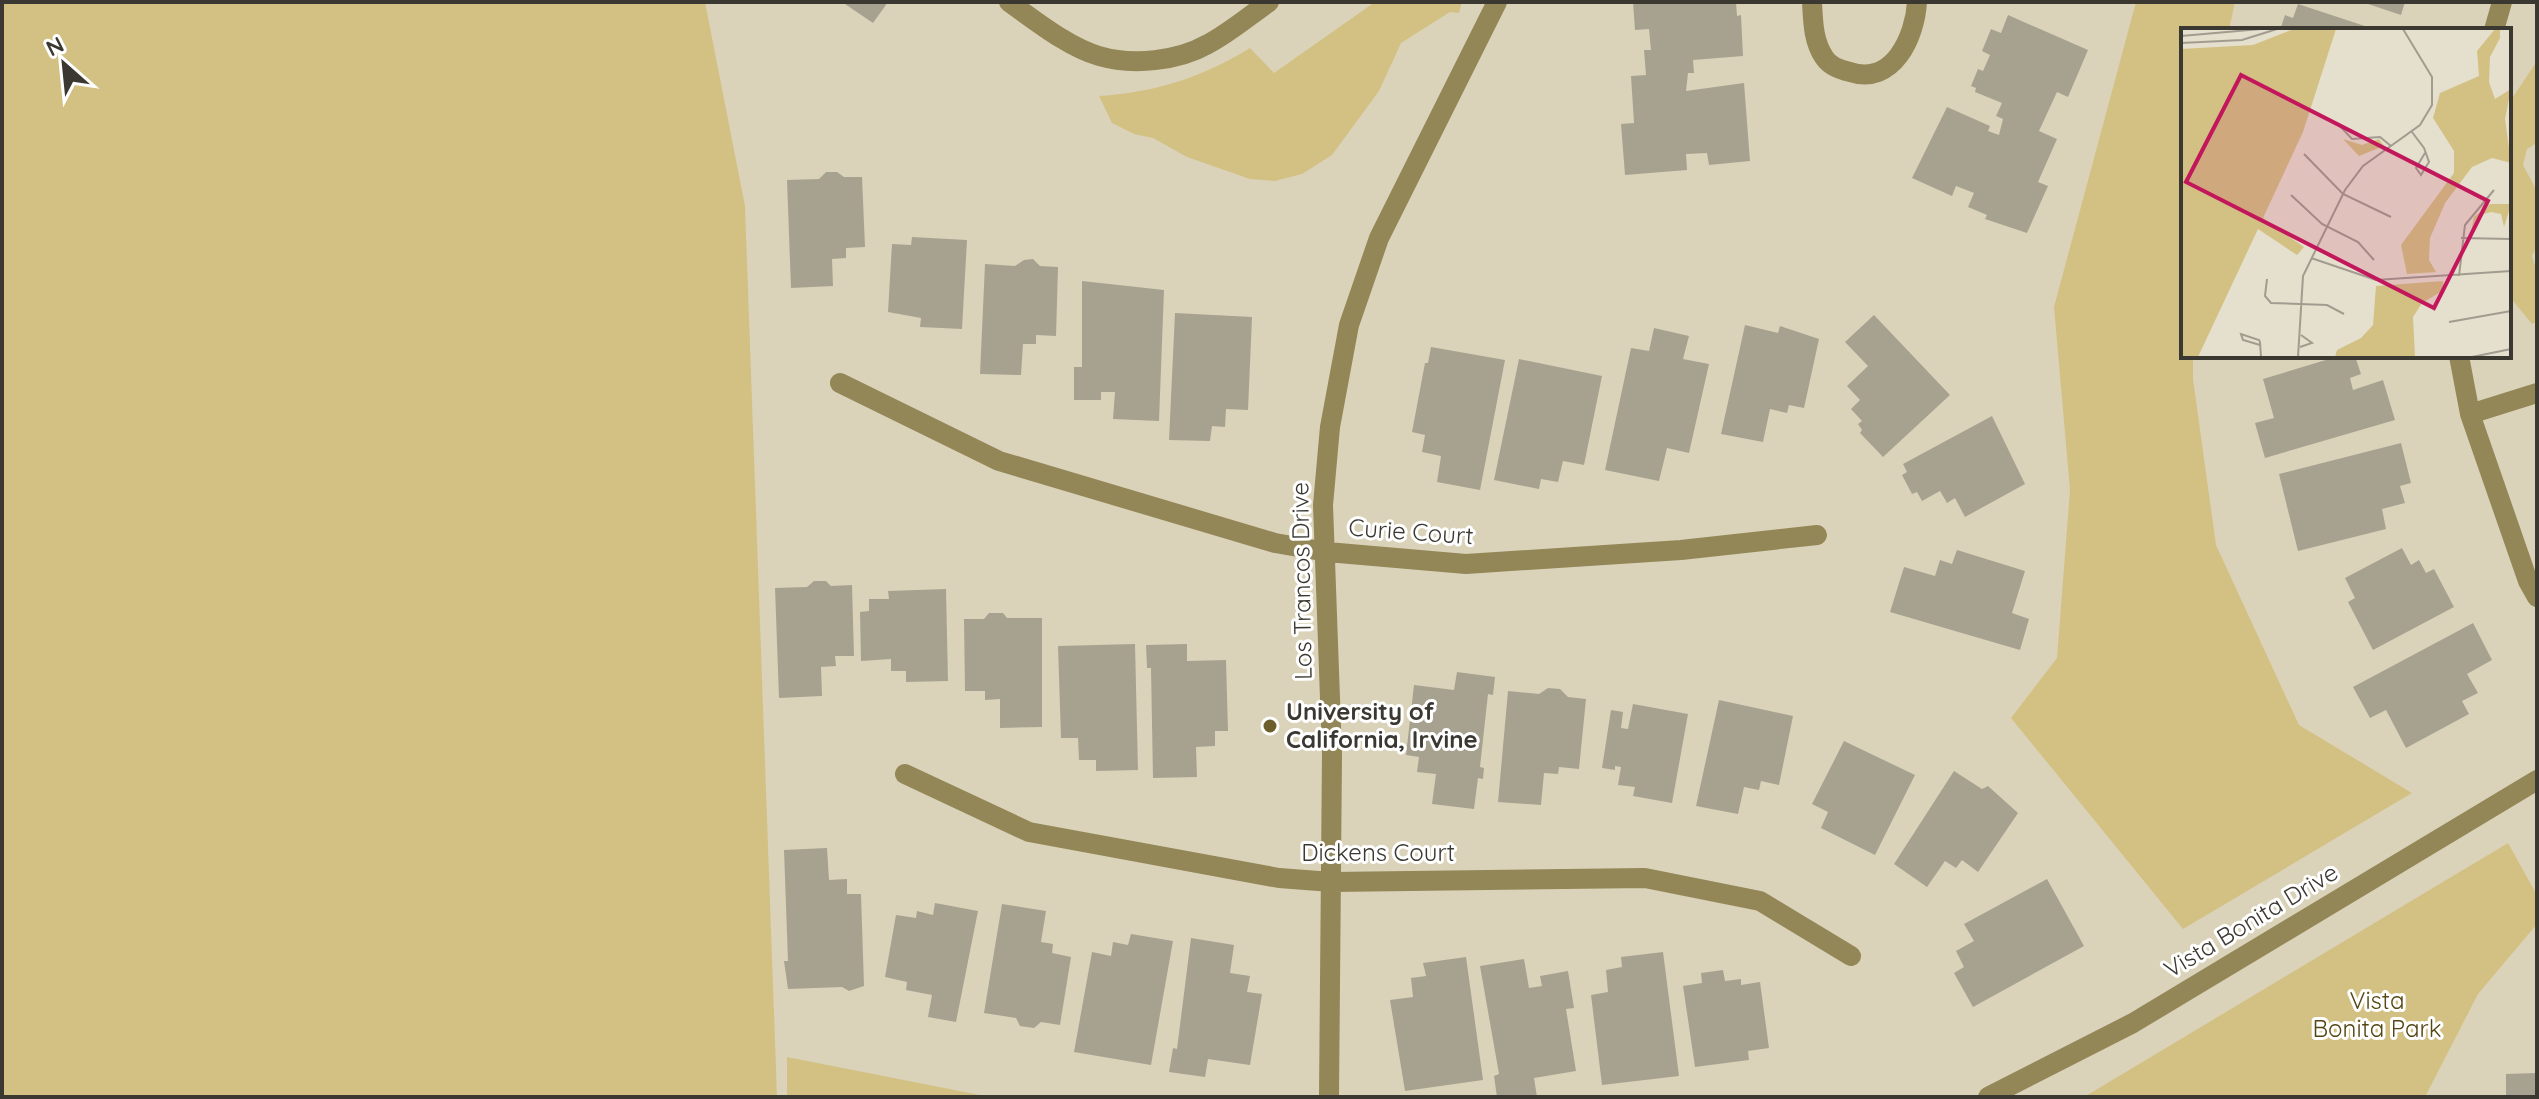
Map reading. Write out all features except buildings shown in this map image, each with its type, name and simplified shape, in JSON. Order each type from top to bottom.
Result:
[{"type":"street","points":[[1009,2],[1047,28],[1099,56],[1172,59],[1208,45],[1269,2]]},
{"type":"street","name":"Los Trancos Drive","points":[[1329,1097],[1332,882],[1327,552],[1323,505],[1330,427],[1349,325],[1379,238],[1497,2]]},
{"type":"street","points":[[1812,2],[1814,33],[1824,58],[1838,69],[1859,75],[1882,72],[1900,55],[1912,37],[1917,2]]},
{"type":"street","points":[[2495,28],[2502,2]]},
{"type":"street","points":[[2459,358],[2470,414],[2528,581],[2537,597]]},
{"type":"street","name":"Curie Court","points":[[840,383],[999,461],[1275,543],[1327,552],[1466,564],[1681,550],[1817,535]]},
{"type":"street","points":[[2470,414],[2537,393]]},
{"type":"street","name":"Dickens Court","points":[[905,774],[1029,832],[1279,878],[1332,882],[1645,878],[1760,901],[1851,956]]},
{"type":"street","name":"Vista Bonita Drive","points":[[1988,1097],[2133,1023],[2537,780]]},
{"type":"shaded area","name":"University of California, Irvine","points":[[2,2],[2537,2],[2537,1097],[2,1097]]},
{"type":"green space","points":[[2,2],[705,2],[745,206],[777,1097],[2,1097]]},
{"type":"green space","points":[[1375,2],[1462,2],[1459,13],[1450,12],[1401,43],[1379,91],[1332,155],[1302,174],[1275,181],[1250,179],[1187,157],[1153,138],[1134,134],[1112,123],[1099,96],[1178,82],[1214,68],[1250,48],[1274,73]]},
{"type":"green space","points":[[2136,2],[2235,2],[2229,28],[2181,28],[2181,358],[2193,358],[2193,379],[2216,545],[2299,725],[2412,793],[2183,929],[2011,718],[2057,658],[2070,490],[2054,307]]},
{"type":"green space","points":[[2537,61],[2537,143],[2527,149],[2523,165],[2537,191],[2537,246],[2532,256],[2537,272],[2537,322],[2532,324],[2511,298],[2511,100]]},
{"type":"green space","name":"Vista Bonita Park","points":[[2508,843],[2537,895],[2537,924],[2478,994],[2425,1097],[2084,1097]]},
{"type":"green space","points":[[787,1057],[990,1097],[787,1097]]},
{"type":"place","name":"University of California, Irvine","points":[[1270,726]]}]
